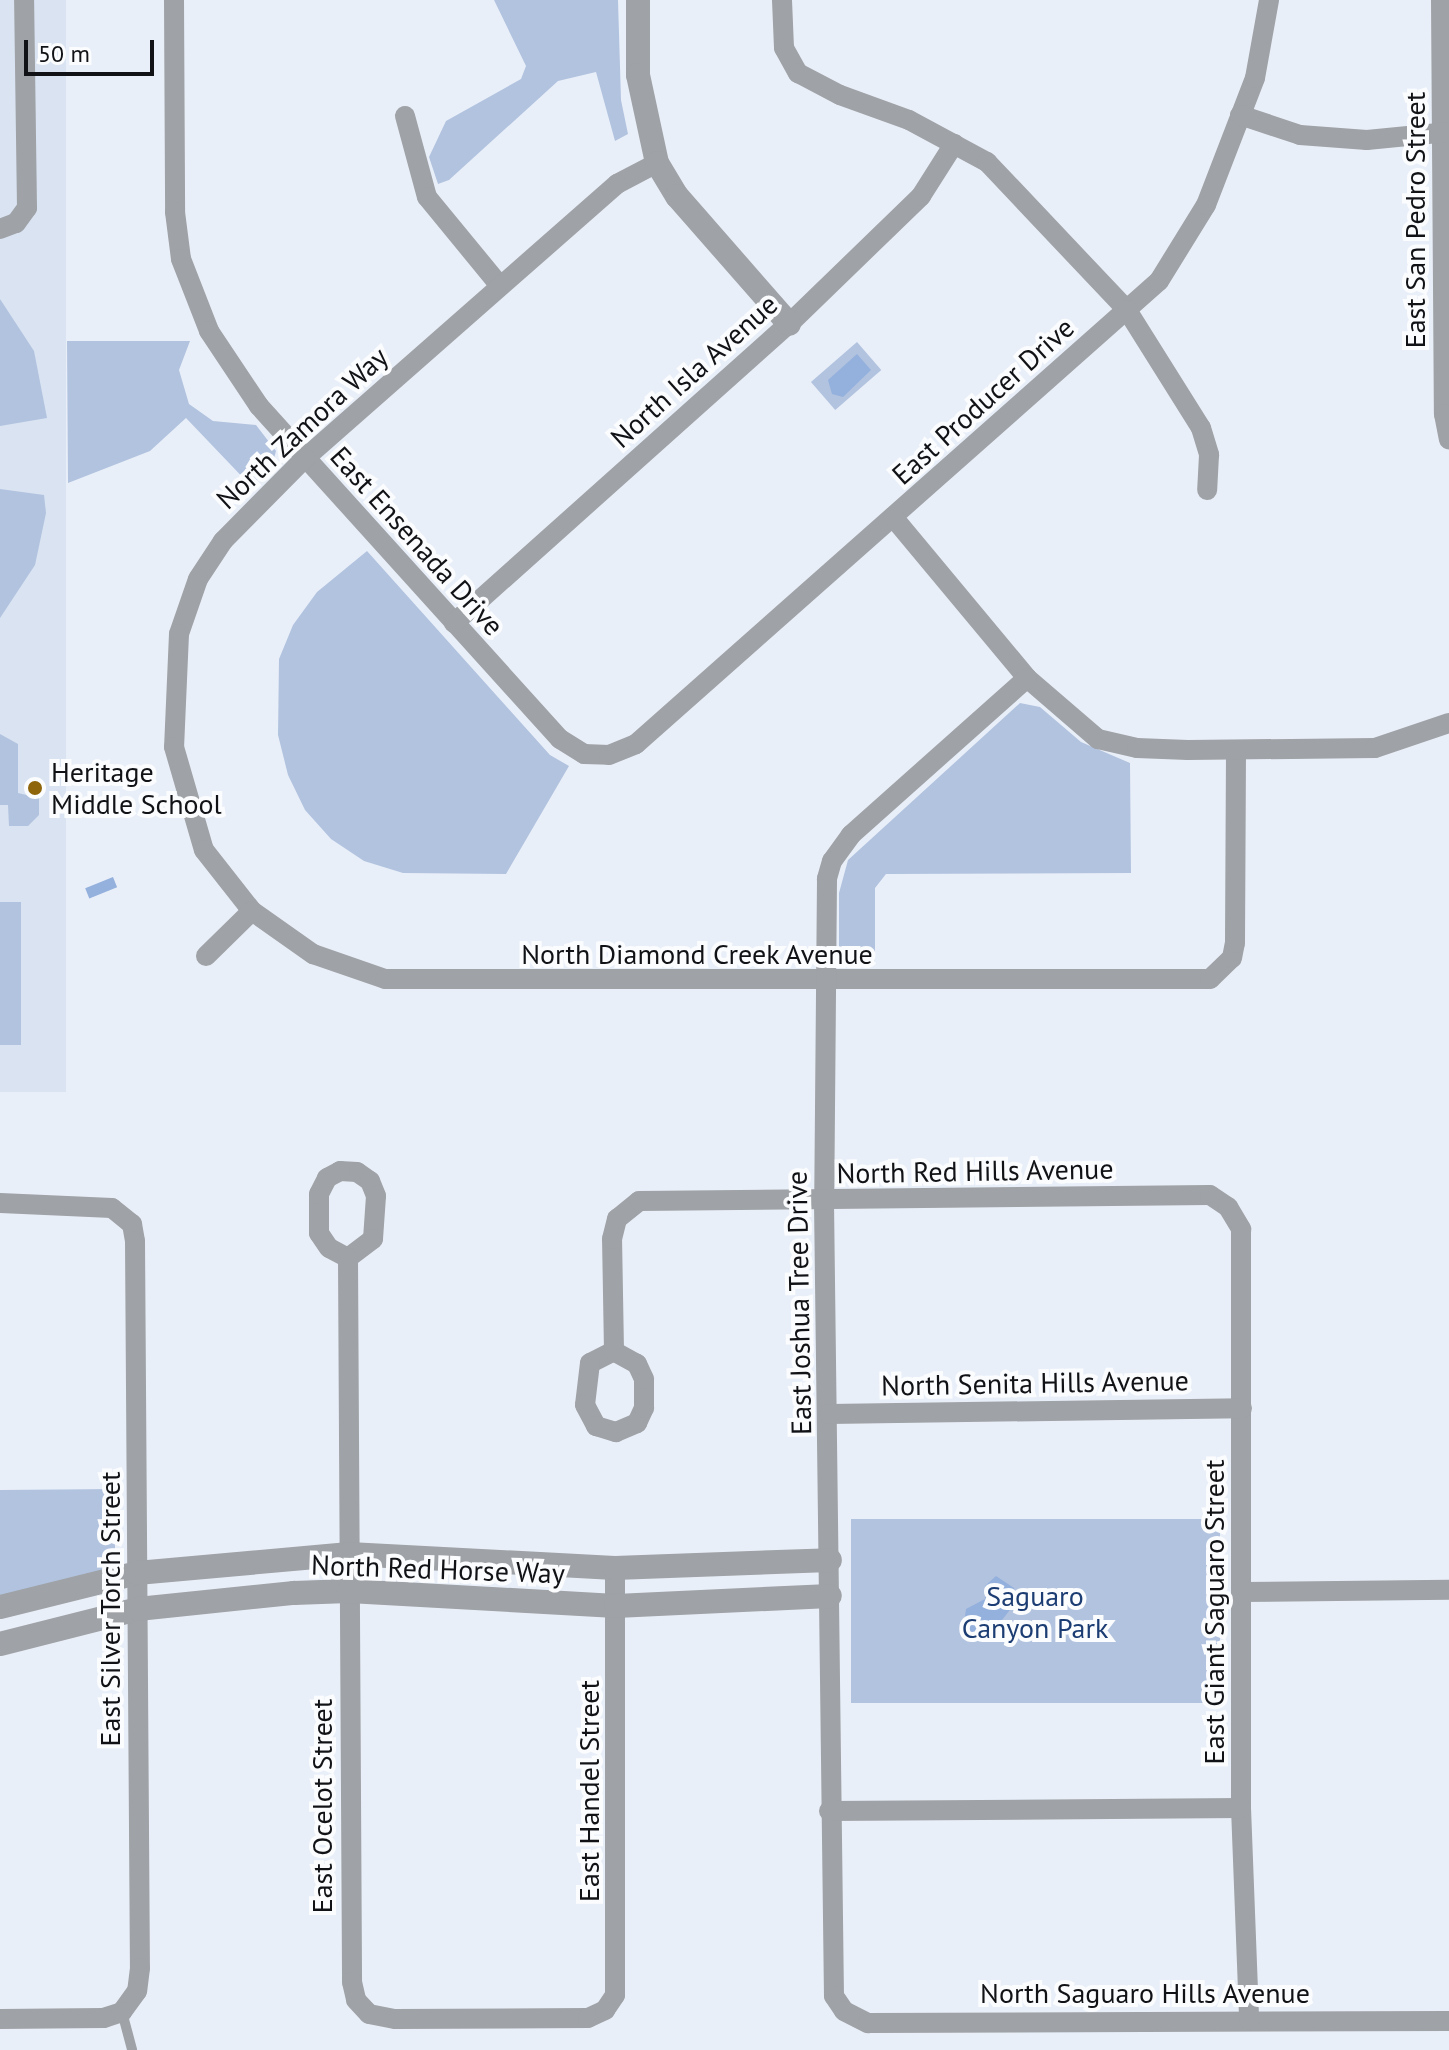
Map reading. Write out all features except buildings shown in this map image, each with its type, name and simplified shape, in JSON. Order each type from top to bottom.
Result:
[{"type":"street","name":"East Ensenada Drive","points":[[174,0],[175,212],[181,259],[209,331],[233,370],[305,458],[560,739],[584,754],[609,755]]},
{"type":"street","points":[[638,0],[638,75],[657,163],[677,196],[789,324]]},
{"type":"street","points":[[782,0],[784,48],[798,73],[987,162],[1127,310],[1201,428],[1209,455],[1207,490]]},
{"type":"street","name":"East Producer Drive","points":[[609,755],[636,744],[1159,281],[1206,205],[1255,78],[1269,0]]},
{"type":"street","name":"East San Pedro Street","points":[[1441,0],[1446,132],[1444,414],[1449,440]]},
{"type":"street","points":[[0,229],[16,223],[27,208],[24,7]]},
{"type":"street","points":[[1240,115],[1300,135],[1367,140],[1446,132]]},
{"type":"street","points":[[405,116],[427,197],[500,286]]},
{"type":"street","name":"North Isla Avenue","points":[[454,623],[789,324],[921,196],[954,144]]},
{"type":"street","name":"North Zamora Way","points":[[252,911],[225,882],[192,824],[174,747],[179,634],[198,579],[223,541],[305,458],[617,184],[657,163]]},
{"type":"street","points":[[893,517],[1027,678],[1098,739],[1137,748],[1375,748],[1449,723]]},
{"type":"street","name":"East Joshua Tree Drive","points":[[844,2011],[834,1996],[832,1978],[829,1811],[829,1414],[824,1202],[827,879],[840,848],[1027,678]]},
{"type":"street","name":"North Diamond Creek Avenue","points":[[252,911],[313,954],[385,979],[1197,981],[1222,971],[1235,943],[1236,750]]},
{"type":"street","points":[[206,956],[252,911]]},
{"type":"street","name":"North Red Hills Avenue","points":[[614,1351],[612,1239],[625,1208],[639,1201],[824,1202],[1210,1195],[1228,1207]]},
{"type":"street","name":"East Silver Torch Street","points":[[0,1203],[96,1205],[124,1215],[135,1241],[140,1968],[127,2008]]},
{"type":"street","name":"East Giant Saguaro Street","points":[[1228,1207],[1241,1229],[1241,1808],[1249,2020]]},
{"type":"street","name":"East Ocelot Street","points":[[348,1258],[352,1982],[356,2000],[369,2014],[395,2019],[588,2018],[605,2010]]},
{"type":"street","name":"North Senita Hills Avenue","points":[[829,1414],[1242,1408]]},
{"type":"street","name":"North Red Horse Way","points":[[0,1607],[137,1573],[349,1554],[615,1568],[830,1560]]},
{"type":"street","name":"East Handel Street","points":[[605,2010],[618,1987],[615,1568]]},
{"type":"street","points":[[1241,1592],[1449,1590]]},
{"type":"street","name":"North Red Horse Way","points":[[0,1644],[138,1609],[349,1591],[616,1606],[830,1596]]},
{"type":"street","points":[[829,1811],[1241,1808]]},
{"type":"street","points":[[0,2019],[104,2018],[127,2008]]},
{"type":"street","name":"North Saguaro Hills Avenue","points":[[844,2011],[868,2023],[1449,2021]]},
{"type":"lane","points":[[127,2008],[132,2050]]},
{"type":"shaded area","name":"Heritage Middle School","points":[[0,0],[66,0],[66,1092],[0,1092]]},
{"type":"shaded area","points":[[857,354],[871,370],[843,397],[832,394],[828,380]]},
{"type":"shaded area","points":[[113,877],[117,887],[89,898],[85,888]]},
{"type":"shaded area","points":[[996,1576],[1014,1588],[1016,1602],[992,1633],[972,1634],[964,1623],[966,1609],[985,1599],[985,1586]]},
{"type":"green space","points":[[494,0],[618,0],[621,100],[628,134],[615,141],[596,72],[558,81],[449,180],[438,184],[429,157],[446,121],[521,79],[526,66]]},
{"type":"green space","points":[[0,299],[34,351],[47,418],[0,426]]},
{"type":"green space","points":[[67,341],[190,341],[179,370],[189,404],[213,421],[256,425],[276,451],[272,466],[251,486],[186,418],[150,451],[68,483]]},
{"type":"green space","points":[[857,342],[881,370],[835,410],[811,382]]},
{"type":"green space","points":[[0,489],[44,495],[46,513],[35,565],[0,618]]},
{"type":"green space","points":[[367,551],[550,755],[569,766],[506,874],[403,873],[364,861],[331,839],[305,810],[288,775],[278,735],[279,659],[293,625],[317,592]]},
{"type":"green space","points":[[1020,703],[1040,707],[1081,742],[1130,763],[1131,873],[886,874],[875,888],[875,962],[857,962],[839,948],[839,893],[848,860]]},
{"type":"green space","points":[[0,734],[18,744],[18,793],[39,798],[39,815],[28,826],[9,826],[8,805],[0,805]]},
{"type":"green space","points":[[0,902],[21,902],[21,1045],[0,1045]]},
{"type":"green space","points":[[115,1489],[115,1551],[107,1559],[109,1571],[0,1600],[0,1490]]},
{"type":"green space","name":"Saguaro Canyon Park","points":[[851,1519],[1220,1519],[1220,1703],[851,1703]]},
{"type":"place","name":"Heritage Middle School","points":[[35,788]]}]
